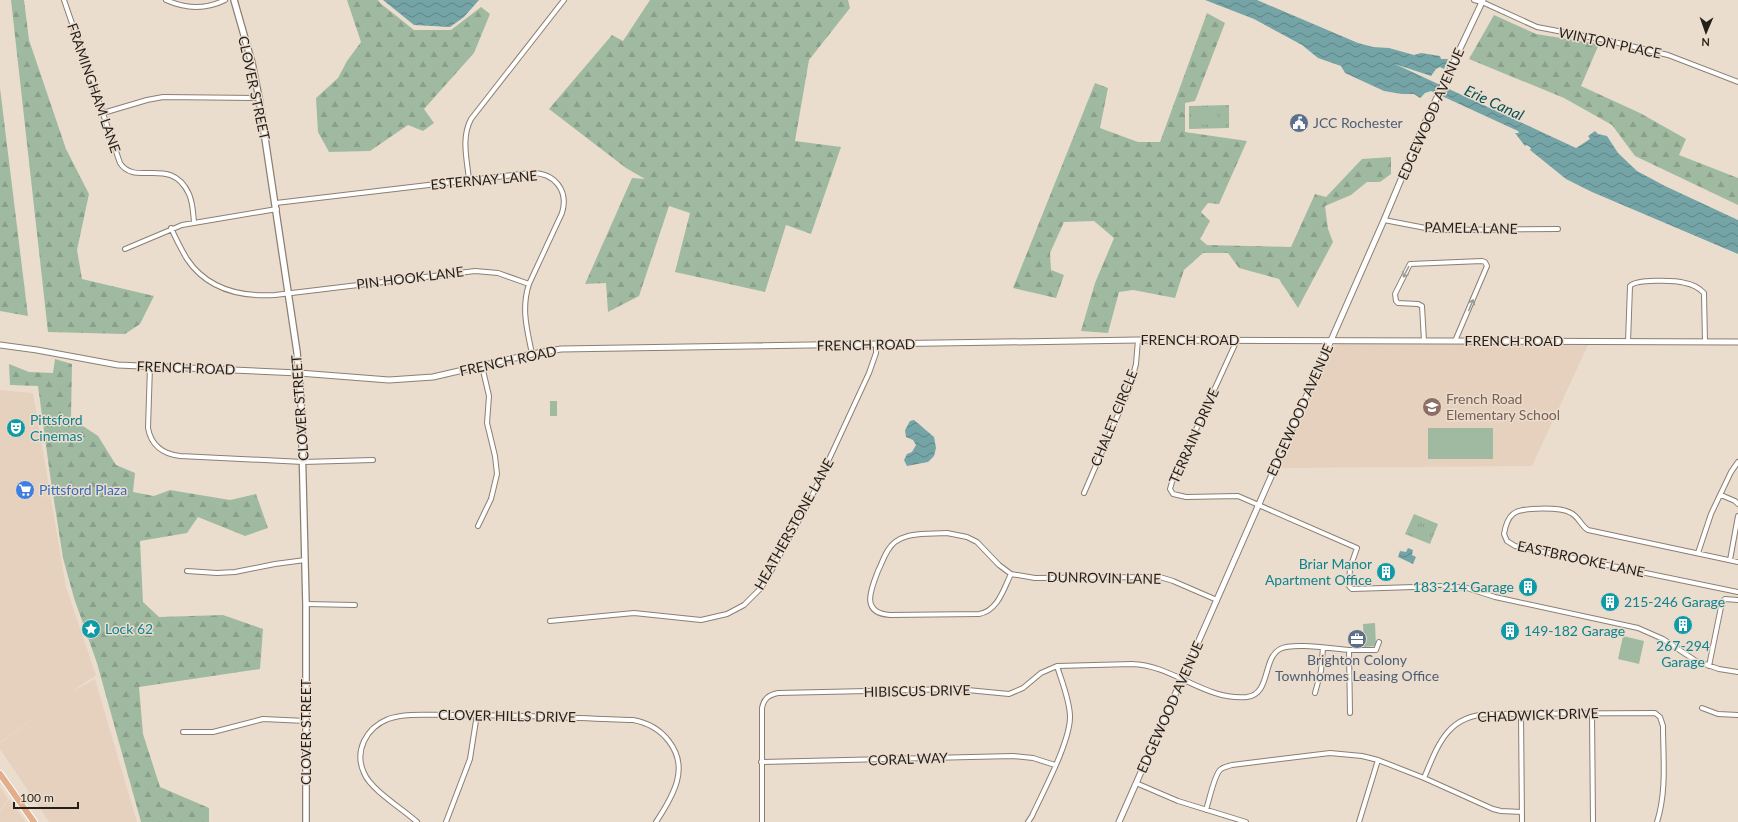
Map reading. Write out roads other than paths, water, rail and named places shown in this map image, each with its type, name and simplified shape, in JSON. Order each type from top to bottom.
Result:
[{"type":"main road","name":"CLOVER STREET","points":[[234,0],[252,63],[259,98],[276,206],[299,372],[303,462],[306,604],[306,822]]},
{"type":"main road","points":[[0,774],[34,822]]},
{"type":"street","name":"FRAMINGHAM LANE","points":[[64,0],[116,154],[123,167],[131,173],[158,172],[171,176],[177,180],[186,189],[189,195],[194,222]]},
{"type":"street","points":[[166,0],[181,6],[197,8],[225,0]]},
{"type":"street","points":[[469,180],[465,139],[467,127],[471,119],[564,0]]},
{"type":"street","name":"WINTON PLACE","points":[[1474,0],[1483,1],[1537,27],[1610,41],[1668,55],[1738,82]]},
{"type":"street","name":"EDGEWOOD AVENUE","points":[[1119,822],[1432,109],[1483,1]]},
{"type":"street","points":[[103,113],[147,100],[163,97],[259,98]]},
{"type":"street","name":"ESTERNAY LANE","points":[[125,249],[171,228],[276,206],[469,180],[536,173],[553,178],[561,187],[564,197],[562,213],[529,284],[524,313],[532,354]]},
{"type":"street","name":"PAMELA LANE","points":[[1384,220],[1436,230],[1558,229]]},
{"type":"street","name":"PIN HOOK LANE","points":[[171,228],[194,268],[207,279],[221,287],[249,295],[288,293],[475,271],[498,273],[529,284]]},
{"type":"street","points":[[1424,341],[1422,306],[1418,304],[1398,303],[1395,299],[1395,294],[1410,264],[1485,262],[1487,266],[1455,341]]},
{"type":"street","points":[[1628,342],[1630,286],[1637,281],[1651,281],[1683,282],[1701,290],[1704,293],[1705,342]]},
{"type":"street","name":"FRENCH ROAD","points":[[0,345],[37,350],[118,365],[299,372],[406,380],[433,377],[532,354],[561,349],[1138,340],[1738,342]]},
{"type":"street","name":"CHALET CIRCLE","points":[[1084,493],[1130,387],[1136,364],[1138,340]]},
{"type":"street","name":"TERRAIN DRIVE","points":[[1237,340],[1170,489],[1173,494],[1180,496],[1238,496],[1259,505]]},
{"type":"street","name":"HEATHERSTONE LANE","points":[[550,621],[634,613],[701,620],[727,614],[744,605],[761,588],[812,496],[869,373],[876,353],[876,345]]},
{"type":"street","points":[[150,366],[148,428],[152,440],[163,451],[180,456],[303,462],[374,460]]},
{"type":"street","points":[[478,526],[491,499],[497,474],[495,456],[487,423],[489,396],[482,366]]},
{"type":"street","points":[[1698,553],[1708,520],[1738,462]]},
{"type":"street","points":[[1720,495],[1735,501],[1738,504]]},
{"type":"street","points":[[1259,505],[1357,548],[1350,568],[1349,586],[1352,589],[1445,586],[1467,588],[1495,597],[1638,628],[1663,639],[1689,657],[1708,666],[1738,672]]},
{"type":"street","name":"EASTBROOKE LANE","points":[[1738,562],[1588,530],[1576,516],[1568,511],[1529,509],[1517,511],[1509,520],[1504,534],[1507,541],[1515,546],[1738,592]]},
{"type":"street","points":[[1730,560],[1738,516]]},
{"type":"street","name":"DUNROVIN LANE","points":[[1011,574],[994,606],[983,613],[886,614],[879,613],[874,609],[869,599],[870,590],[889,549],[901,539],[913,535],[947,534],[967,537],[977,542],[999,565],[1011,574],[1035,578],[1160,577],[1217,600]]},
{"type":"street","points":[[187,571],[216,573],[235,572],[305,560]]},
{"type":"street","points":[[1708,666],[1722,602],[1725,599],[1738,600]]},
{"type":"street","points":[[306,604],[355,605]]},
{"type":"street","name":"HIBISCUS DRIVE","points":[[762,822],[762,708],[764,700],[771,695],[957,689],[1009,694],[1022,688],[1044,672],[1057,666],[1142,664],[1160,669],[1213,693],[1226,696],[1249,696],[1259,690],[1272,658],[1281,648],[1297,646],[1349,650],[1376,650],[1379,642]]},
{"type":"street","points":[[1315,693],[1323,648]]},
{"type":"street","points":[[1349,650],[1350,712]]},
{"type":"street","points":[[1028,822],[1055,765],[1068,733],[1070,716],[1057,666]]},
{"type":"street","points":[[1702,708],[1718,714],[1738,715]]},
{"type":"street","points":[[1592,713],[1593,822]]},
{"type":"street","name":"CHADWICK DRIVE","points":[[1424,778],[1442,739],[1456,724],[1470,717],[1482,714],[1652,713],[1660,717],[1663,726],[1663,783],[1661,808],[1657,822]]},
{"type":"street","points":[[446,822],[470,759],[477,714]]},
{"type":"street","name":"CLOVER HILLS DRIVE","points":[[417,822],[380,792],[364,774],[361,761],[361,750],[365,739],[377,726],[394,718],[415,715],[477,714],[633,720],[654,727],[663,734],[672,745],[677,757],[678,765],[678,780],[675,788],[656,822]]},
{"type":"street","points":[[1521,714],[1522,822]]},
{"type":"street","points":[[183,732],[213,732],[263,719],[306,721]]},
{"type":"street","points":[[1206,810],[1220,770],[1232,765],[1330,753],[1351,754],[1378,760],[1424,778],[1494,809],[1501,811],[1522,812]]},
{"type":"street","name":"CORAL WAY","points":[[761,762],[1013,756],[1033,758],[1055,765]]},
{"type":"street","points":[[1359,822],[1378,760]]},
{"type":"street","points":[[1136,783],[1178,801],[1246,822]]},
{"type":"water","points":[[383,0],[479,0],[464,17],[450,27],[414,25]]},
{"type":"water","points":[[1205,0],[1257,0],[1358,43],[1373,47],[1389,48],[1414,55],[1421,53],[1440,56],[1441,59],[1448,59],[1444,69],[1440,67],[1436,69],[1431,76],[1395,64],[1576,148],[1590,139],[1588,136],[1595,131],[1598,134],[1607,136],[1618,153],[1637,171],[1665,186],[1738,220],[1738,254],[1592,192],[1566,179],[1530,150],[1531,148],[1527,145],[1525,146],[1515,133],[1519,133],[1518,131],[1431,91],[1425,93],[1420,98],[1414,94],[1384,91],[1345,73],[1341,66],[1318,58],[1302,45],[1254,19]]},
{"type":"water","points":[[914,420],[934,437],[936,448],[934,456],[928,462],[907,466],[904,460],[907,454],[912,452],[916,445],[913,440],[906,437],[905,430],[910,421]]},
{"type":"water","points":[[1408,548],[1413,550],[1412,555],[1416,557],[1413,564],[1398,557],[1400,551],[1406,552]]},
{"type":"place","name":"JCC Rochester","points":[[1299,123]]},
{"type":"place","name":"French Road Elementary School","points":[[1432,407]]},
{"type":"place","name":"Pittsford Cinemas","points":[[16,428]]},
{"type":"place","name":"Pittsford Plaza","points":[[25,490]]},
{"type":"place","name":"Briar Manor Apartment Office","points":[[1386,572]]},
{"type":"place","name":"183-214 Garage","points":[[1528,587]]},
{"type":"place","name":"215-246 Garage","points":[[1610,602]]},
{"type":"place","name":"267-294 Garage","points":[[1683,625]]},
{"type":"place","name":"Lock 62","points":[[91,629]]},
{"type":"place","name":"149-182 Garage","points":[[1510,631]]},
{"type":"place","name":"Brighton Colony Townhomes Leasing Office","points":[[1357,639]]},
{"type":"water label","name":"Erie Canal","points":[[1494,103]]}]
